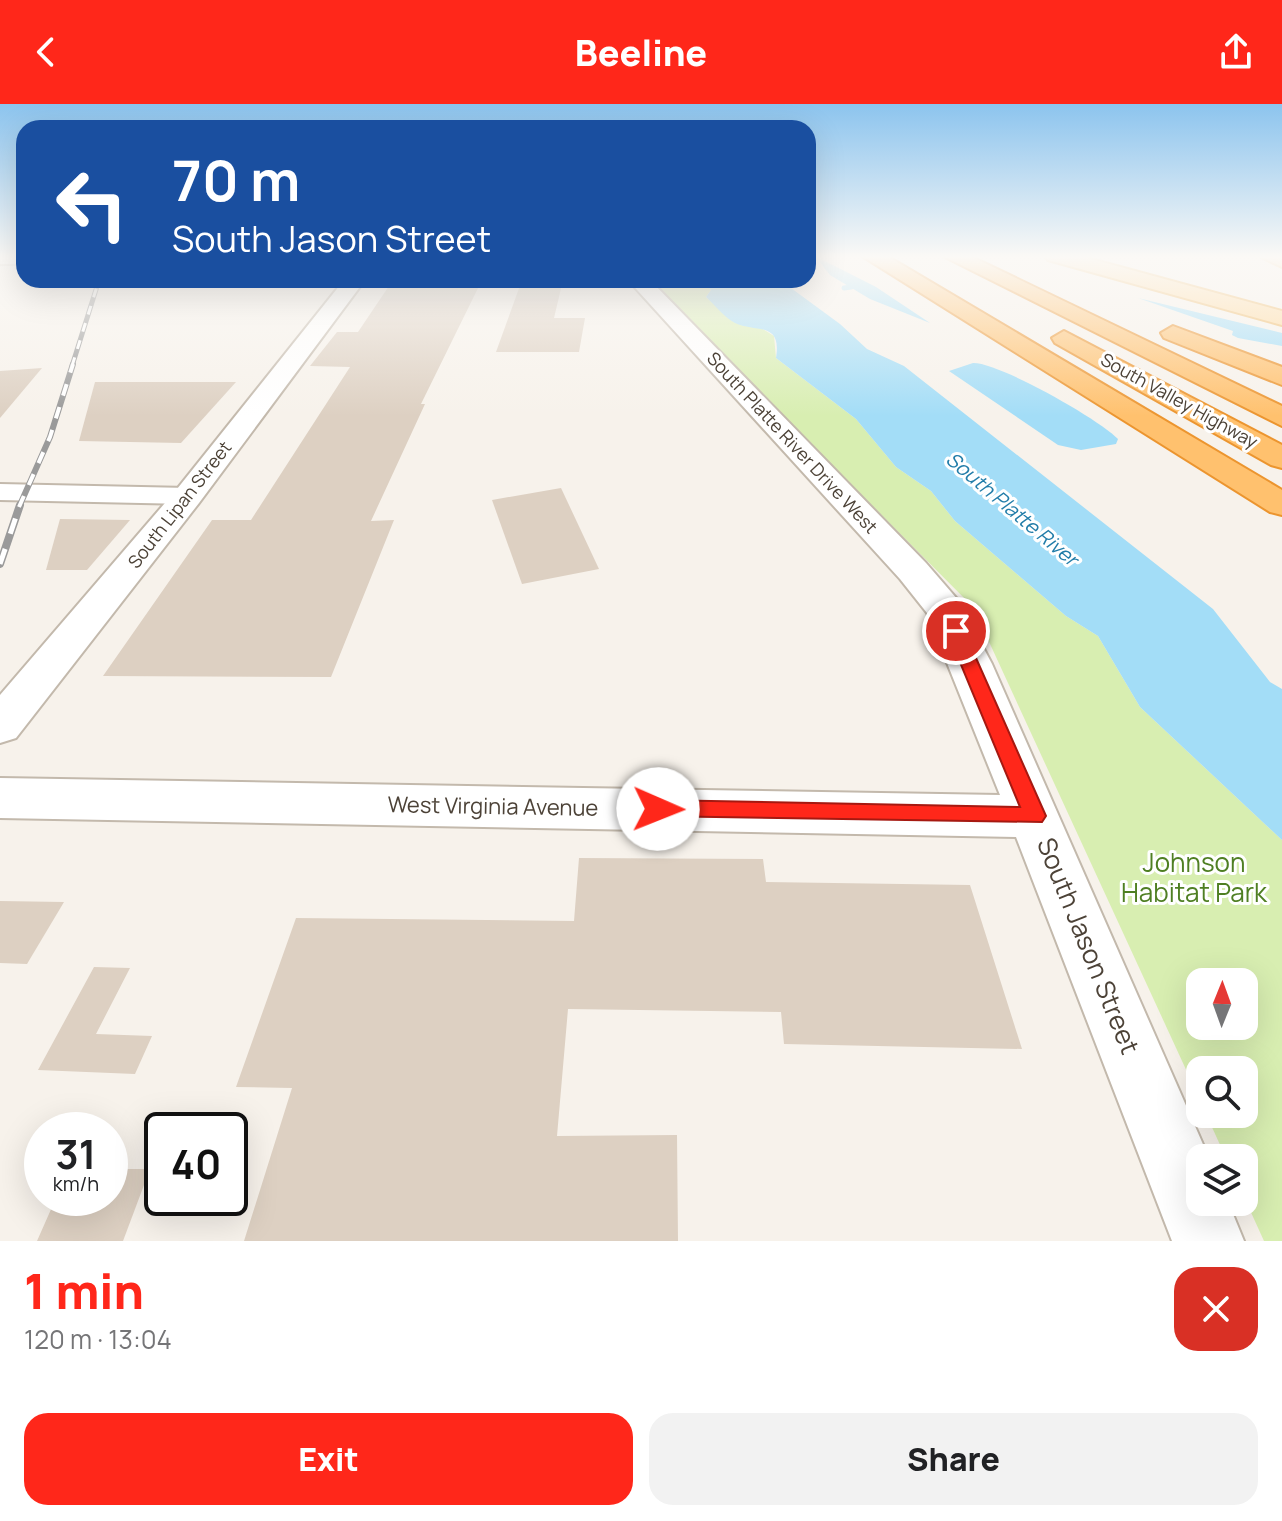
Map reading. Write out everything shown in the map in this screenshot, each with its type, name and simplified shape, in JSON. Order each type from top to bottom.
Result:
[{"type":"highway","points":[[959,309],[1282,505]]},
{"type":"highway","points":[[1008,309],[1014,312]]},
{"type":"highway","name":"South Valley Highway","points":[[1061,309],[1282,417]]},
{"type":"highway","points":[[1115,309],[1125,313]]},
{"type":"highway","points":[[1152,324],[1282,377]]},
{"type":"highway","name":"South Valley Highway","points":[[1042,326],[1282,458]]},
{"type":"main road","points":[[1249,309],[1282,318]]},
{"type":"street","name":"South Lipan Street","points":[[0,726],[188,496],[333,309]]},
{"type":"street","name":"South Platte River Drive West","points":[[666,309],[903,560],[944,609]]},
{"type":"street","points":[[0,492],[188,496]]},
{"type":"street","name":"South Jason Street","points":[[944,609],[1035,816],[1208,1241]]},
{"type":"street","name":"West Virginia Avenue","points":[[0,798],[1035,816]]},
{"type":"green space","name":"Johnson Habitat Park","points":[[677,309],[720,309],[736,323],[758,326],[774,336],[776,358],[856,419],[896,467],[931,491],[955,521],[1066,616],[1098,636],[1140,707],[1282,840],[1282,1241],[1264,1241],[1253,1216],[1258,1216],[1258,1144],[1220,1144],[1212,1128],[1258,1128],[1258,1056],[1186,1056],[1186,1070],[973,607]]},
{"type":"water","name":"South Platte River","points":[[718,309],[820,309],[867,349],[904,366],[1213,609],[1270,682],[1282,689],[1282,840],[1140,707],[1098,636],[1066,616],[955,521],[931,491],[896,467],[856,419],[776,358],[777,346],[771,333],[735,323]]},
{"type":"water","points":[[895,309],[909,309],[930,323]]},
{"type":"water","points":[[1170,309],[1184,309],[1282,333],[1282,346],[1238,338],[1232,335],[1233,331]]},
{"type":"water","points":[[973,363],[1025,381],[1070,406],[1118,439],[1116,444],[1081,450],[1058,445],[949,371]]},
{"type":"building","points":[[373,309],[468,309],[421,404],[425,404],[371,521],[394,520],[331,677],[103,676],[212,520],[251,520],[350,367],[310,366],[337,332],[358,332]]},
{"type":"building","points":[[512,309],[556,309],[554,318],[585,318],[579,352],[496,352]]},
{"type":"building","points":[[42,368],[0,418],[0,371]]},
{"type":"building","points":[[95,382],[236,382],[181,443],[79,441]]},
{"type":"building","points":[[561,488],[599,569],[522,584],[492,500]]},
{"type":"building","points":[[60,519],[130,520],[87,570],[46,570]]},
{"type":"building","points":[[579,858],[763,859],[766,882],[970,885],[1022,1049],[784,1044],[781,1012],[568,1009],[557,1136],[677,1135],[678,1241],[244,1241],[292,1088],[236,1087],[296,918],[574,921]]},
{"type":"building","points":[[0,901],[64,902],[27,964],[0,963]]},
{"type":"building","points":[[94,967],[130,968],[96,1034],[152,1036],[135,1074],[38,1070]]},
{"type":"building","points":[[128,1169],[144,1169],[144,1185],[123,1241],[37,1241],[48,1216],[128,1216]]},
{"type":"railway","points":[[72,366],[90,309]]},
{"type":"railway","points":[[19,507],[50,437],[73,364]]},
{"type":"railway","points":[[0,564],[20,505]]},
{"type":"route","points":[[658,809],[1035,816],[956,631]]}]
